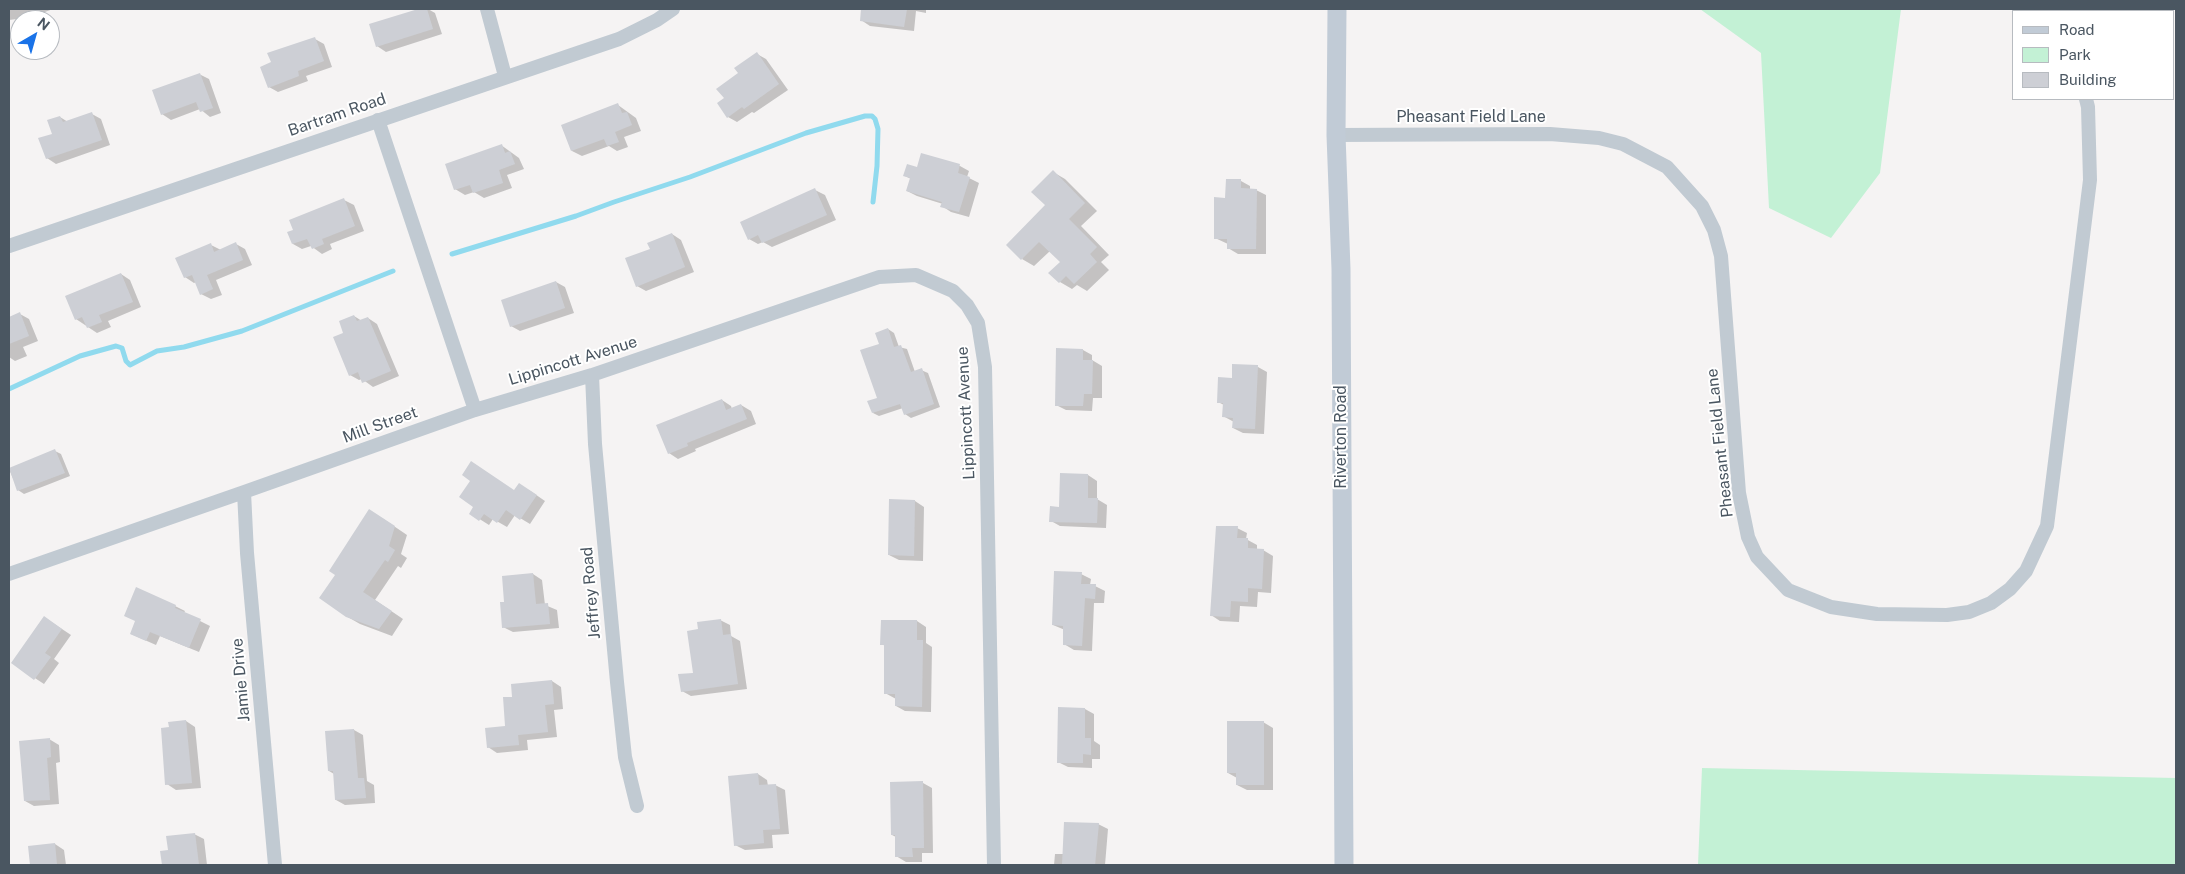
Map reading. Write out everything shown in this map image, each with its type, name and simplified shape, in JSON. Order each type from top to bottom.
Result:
[{"type":"main road","name":"Riverton Road","points":[[1337,9],[1336,134],[1341,269],[1344,865]]},
{"type":"street","points":[[487,9],[505,76]]},
{"type":"street","name":"Bartram Road","points":[[9,246],[505,76],[619,39],[657,20],[672,9]]},
{"type":"street","name":"Pheasant Field Lane","points":[[1336,134],[1550,134],[1599,138],[1623,144],[1667,167],[1702,206],[1714,230],[1721,256],[1739,493],[1748,537],[1757,557],[1788,590],[1831,607],[1877,614],[1947,615],[1969,612],[1991,603],[2010,589],[2026,571],[2047,526],[2090,180],[2086,100]]},
{"type":"street","points":[[378,120],[475,410]]},
{"type":"street","name":"Lippincott Avenue","points":[[475,410],[592,375],[879,277],[916,275],[953,291],[967,305],[978,323],[985,367],[994,865]]},
{"type":"street","name":"Jeffrey Road","points":[[592,375],[595,444],[617,682],[626,757],[637,806]]},
{"type":"street","name":"Mill Street","points":[[9,574],[475,410]]},
{"type":"street","name":"Jamie Drive","points":[[244,492],[247,553],[275,865]]},
{"type":"green space","points":[[1700,9],[1901,9],[1880,173],[1831,238],[1769,208],[1761,53]]},
{"type":"green space","points":[[1702,768],[2176,778],[2176,865],[1698,865]]},
{"type":"building","points":[[418,9],[427,9],[433,29],[376,47],[369,24]]},
{"type":"building","points":[[861,9],[907,9],[904,27],[860,21]]},
{"type":"building","points":[[315,37],[324,61],[298,71],[299,76],[268,88],[260,67],[271,62],[267,53]]},
{"type":"building","points":[[757,52],[779,84],[744,109],[742,107],[727,118],[717,103],[724,98],[716,89],[738,73],[734,68]]},
{"type":"building","points":[[200,73],[213,108],[200,112],[196,102],[161,115],[152,90]]},
{"type":"building","points":[[618,103],[622,113],[627,112],[632,125],[615,132],[619,142],[607,146],[604,139],[571,151],[561,125]]},
{"type":"building","points":[[92,112],[102,140],[46,159],[38,138],[52,134],[47,120],[60,116],[63,122]]},
{"type":"building","points":[[502,144],[505,153],[510,151],[515,164],[499,170],[503,183],[473,193],[470,185],[454,190],[445,164]]},
{"type":"building","points":[[921,153],[960,164],[958,173],[970,177],[959,212],[940,207],[942,202],[906,191],[910,178],[903,176],[907,164],[917,167]]},
{"type":"building","points":[[1053,170],[1085,203],[1069,219],[1097,247],[1090,254],[1097,262],[1074,284],[1066,276],[1059,283],[1048,273],[1060,262],[1039,242],[1021,260],[1006,245],[1045,205],[1031,192]]},
{"type":"building","points":[[1226,179],[1241,179],[1241,188],[1257,189],[1256,249],[1227,249],[1227,239],[1214,239],[1214,197],[1225,198]]},
{"type":"building","points":[[815,188],[827,215],[762,243],[758,235],[748,240],[740,222]]},
{"type":"building","points":[[344,198],[355,226],[322,239],[324,244],[312,249],[307,239],[292,244],[287,232],[293,230],[289,220]]},
{"type":"building","points":[[672,233],[685,267],[636,287],[625,258],[650,249],[647,243]]},
{"type":"building","points":[[236,242],[243,260],[207,275],[213,289],[200,295],[192,275],[184,278],[175,258],[211,243],[214,252]]},
{"type":"building","points":[[121,273],[133,302],[99,315],[102,322],[87,328],[82,317],[75,320],[65,296]]},
{"type":"building","points":[[556,281],[565,308],[510,327],[501,300]]},
{"type":"building","points":[[20,312],[29,336],[9,344],[9,317]]},
{"type":"building","points":[[354,315],[357,321],[368,317],[391,371],[362,383],[358,372],[349,376],[333,337],[343,333],[339,321]]},
{"type":"building","points":[[888,328],[894,347],[901,345],[911,372],[922,368],[934,404],[904,415],[900,404],[872,413],[867,401],[877,398],[860,350],[879,344],[875,333]]},
{"type":"building","points":[[1056,348],[1083,349],[1083,360],[1093,360],[1092,394],[1084,394],[1083,406],[1055,406]]},
{"type":"building","points":[[1232,364],[1258,365],[1255,429],[1232,428],[1233,418],[1222,417],[1223,403],[1217,403],[1218,377],[1232,378]]},
{"type":"building","points":[[722,399],[726,410],[741,404],[747,419],[687,443],[688,446],[668,454],[656,425]]},
{"type":"building","points":[[55,449],[65,473],[17,491],[9,468]]},
{"type":"building","points":[[471,461],[514,490],[519,483],[537,495],[520,520],[506,510],[497,523],[484,514],[479,521],[469,514],[473,507],[459,497],[470,481],[462,475]]},
{"type":"building","points":[[1060,473],[1088,474],[1088,498],[1098,498],[1097,523],[1049,522],[1050,506],[1059,507]]},
{"type":"building","points":[[889,499],[915,500],[914,556],[888,555]]},
{"type":"building","points":[[369,509],[395,526],[389,546],[395,550],[388,562],[385,560],[363,592],[392,611],[379,629],[346,617],[319,598],[335,575],[329,571]]},
{"type":"building","points":[[1216,526],[1238,526],[1237,538],[1248,538],[1248,548],[1264,549],[1262,589],[1248,588],[1248,602],[1231,601],[1230,617],[1210,616]]},
{"type":"building","points":[[1054,571],[1082,572],[1081,584],[1096,584],[1095,599],[1085,598],[1082,646],[1063,645],[1063,626],[1052,625]]},
{"type":"building","points":[[533,573],[536,604],[548,603],[550,624],[502,628],[500,602],[504,602],[502,576]]},
{"type":"building","points":[[136,587],[176,605],[175,608],[201,619],[189,648],[150,632],[146,641],[130,634],[135,621],[124,616]]},
{"type":"building","points":[[44,616],[62,629],[45,653],[51,657],[34,680],[11,663]]},
{"type":"building","points":[[721,619],[723,635],[731,634],[738,684],[681,692],[678,674],[693,673],[687,631],[698,629],[697,622]]},
{"type":"building","points":[[881,620],[917,620],[917,640],[923,640],[922,707],[895,706],[895,694],[884,694],[884,645],[880,645]]},
{"type":"building","points":[[552,680],[554,704],[545,705],[548,732],[518,735],[519,745],[487,748],[485,728],[505,726],[503,697],[512,697],[511,684]]},
{"type":"building","points":[[1058,707],[1085,708],[1085,738],[1091,738],[1091,755],[1083,754],[1083,763],[1057,763]]},
{"type":"building","points":[[186,720],[192,783],[165,785],[161,728],[169,727],[168,722]]},
{"type":"building","points":[[1227,721],[1264,721],[1264,785],[1236,785],[1236,773],[1227,773]]},
{"type":"building","points":[[354,729],[358,778],[364,778],[366,798],[335,800],[333,771],[328,771],[325,731]]},
{"type":"building","points":[[50,738],[51,757],[47,758],[50,800],[24,801],[19,741]]},
{"type":"building","points":[[758,773],[759,785],[776,784],[780,829],[763,830],[764,843],[734,846],[728,776]]},
{"type":"building","points":[[923,781],[924,848],[912,848],[913,857],[895,857],[895,835],[891,835],[890,782]]},
{"type":"building","points":[[1064,822],[1099,823],[1095,865],[1062,865]]},
{"type":"building","points":[[195,833],[199,865],[162,865],[160,851],[168,850],[166,836]]},
{"type":"building","points":[[55,843],[57,865],[30,865],[28,846]]},
{"type":"waterway","points":[[452,254],[576,216],[690,177],[806,133],[865,116],[872,116],[878,129],[877,166],[873,202]]},
{"type":"waterway","points":[[9,389],[80,356],[116,346],[122,348],[126,361],[130,365],[157,351],[184,347],[242,331],[393,271]]}]
